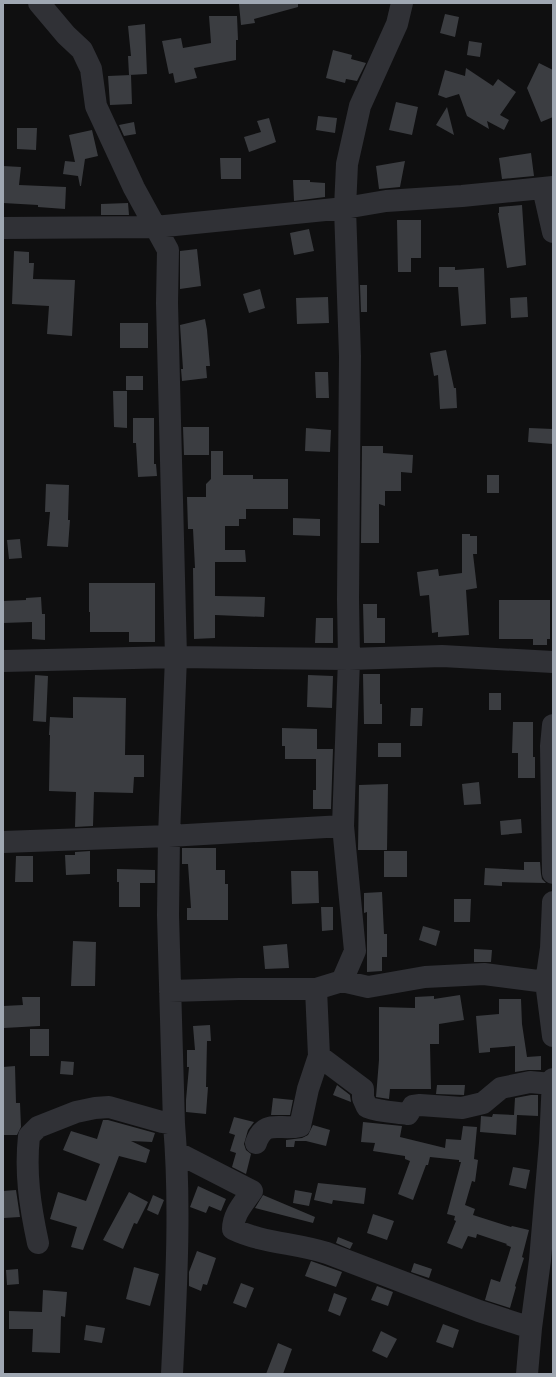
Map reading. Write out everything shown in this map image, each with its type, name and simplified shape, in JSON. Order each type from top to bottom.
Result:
[{"type":"street","points":[[39,3],[66,35],[82,50],[90,69],[96,106],[134,188],[168,250],[167,303],[176,658],[169,836],[168,915],[176,1152],[176,1251],[172,1374]]},
{"type":"street","points":[[342,981],[355,951],[342,826],[349,658],[350,356],[345,208],[347,164],[360,106],[397,24],[402,3]]},
{"type":"street","points":[[3,228],[155,227],[345,208],[386,201],[462,196],[548,187],[553,232]]},
{"type":"street","points":[[3,661],[442,656],[553,662]]},
{"type":"street","points":[[553,725],[551,746],[553,873]]},
{"type":"street","points":[[3,842],[169,836],[342,826]]},
{"type":"street","points":[[553,902],[552,948],[549,981],[553,1036]]},
{"type":"street","points":[[170,991],[316,989],[342,981],[368,986],[425,977],[484,974],[549,981]]},
{"type":"street","points":[[256,1144],[259,1136],[264,1130],[277,1127],[292,1128],[300,1126],[308,1089],[319,1056],[316,989]]},
{"type":"street","points":[[319,1056],[363,1089],[363,1098],[367,1107],[385,1112],[408,1114],[413,1106],[420,1105],[462,1108],[484,1103],[501,1088],[530,1082],[552,1084]]},
{"type":"street","points":[[528,1374],[531,1328],[547,1261],[553,1079]]},
{"type":"street","points":[[38,1243],[28,1193],[27,1150],[29,1136],[38,1127],[76,1112],[109,1107],[174,1124]]},
{"type":"street","points":[[176,1152],[252,1191],[236,1214],[233,1221],[233,1229],[253,1237],[310,1248],[327,1253],[479,1311],[531,1328]]},
{"type":"building","points":[[298,3],[298,7],[254,19],[255,23],[241,25],[239,4]]},
{"type":"building","points":[[445,14],[459,17],[455,37],[440,33]]},
{"type":"building","points":[[209,16],[237,16],[238,40],[236,40],[236,60],[194,68],[197,78],[175,83],[173,73],[169,74],[162,41],[181,38],[183,48],[211,43]]},
{"type":"building","points":[[145,24],[147,74],[129,75],[128,56],[131,56],[128,26]]},
{"type":"building","points":[[469,41],[482,43],[480,57],[467,55]]},
{"type":"building","points":[[333,50],[352,55],[351,59],[366,63],[357,81],[346,79],[345,83],[326,78]]},
{"type":"building","points":[[539,63],[553,70],[553,117],[541,122],[527,88]]},
{"type":"building","points":[[466,68],[493,86],[498,79],[516,92],[500,115],[509,120],[504,130],[487,121],[489,129],[467,116],[459,94],[446,98],[438,95],[445,70],[465,76]]},
{"type":"building","points":[[131,75],[132,104],[110,105],[108,76]]},
{"type":"building","points":[[396,102],[418,107],[412,135],[389,130]]},
{"type":"building","points":[[447,107],[454,135],[436,125]]},
{"type":"building","points":[[318,116],[337,118],[335,133],[316,130]]},
{"type":"building","points":[[269,118],[276,142],[249,152],[244,137],[261,132],[257,121]]},
{"type":"building","points":[[134,122],[136,134],[124,136],[119,125]]},
{"type":"building","points":[[17,128],[37,128],[36,150],[17,149]]},
{"type":"building","points":[[92,130],[98,156],[85,159],[80,186],[78,176],[63,174],[65,161],[75,162],[69,135]]},
{"type":"building","points":[[531,153],[534,176],[502,179],[499,158]]},
{"type":"building","points":[[220,158],[241,158],[241,179],[221,179]]},
{"type":"building","points":[[405,161],[400,187],[379,189],[376,166]]},
{"type":"building","points":[[3,166],[21,167],[19,185],[66,187],[65,209],[38,207],[38,205],[3,203]]},
{"type":"building","points":[[293,180],[310,180],[310,182],[325,183],[325,197],[294,201]]},
{"type":"building","points":[[128,203],[129,215],[101,215],[101,204]]},
{"type":"building","points":[[522,205],[526,265],[507,268],[498,213],[499,207]]},
{"type":"building","points":[[397,220],[421,220],[421,258],[411,258],[411,272],[398,272]]},
{"type":"building","points":[[309,229],[314,251],[294,255],[290,233]]},
{"type":"building","points":[[197,249],[201,286],[180,289],[180,251]]},
{"type":"building","points":[[14,251],[29,252],[29,263],[34,263],[33,279],[75,280],[72,336],[47,334],[49,306],[12,304]]},
{"type":"building","points":[[439,267],[455,267],[455,270],[484,268],[486,324],[461,326],[458,287],[439,287]]},
{"type":"building","points":[[360,285],[367,285],[367,312],[361,312]]},
{"type":"building","points":[[260,289],[265,308],[249,313],[243,294]]},
{"type":"building","points":[[328,297],[329,323],[297,324],[296,298]]},
{"type":"building","points":[[527,297],[528,317],[511,318],[510,298]]},
{"type":"building","points":[[205,319],[210,366],[206,366],[207,378],[182,381],[181,369],[183,369],[180,325]]},
{"type":"building","points":[[120,323],[148,323],[148,348],[120,348]]},
{"type":"building","points":[[446,350],[454,388],[456,388],[457,408],[440,409],[438,375],[434,376],[430,353]]},
{"type":"building","points":[[315,372],[328,372],[329,398],[316,398]]},
{"type":"building","points":[[126,376],[143,376],[143,390],[126,390]]},
{"type":"building","points":[[113,391],[127,391],[127,428],[114,427]]},
{"type":"building","points":[[133,418],[154,418],[154,464],[156,464],[157,476],[138,477],[136,443],[133,443]]},
{"type":"building","points":[[183,427],[209,427],[209,455],[184,455]]},
{"type":"building","points":[[306,428],[331,430],[330,452],[305,451]]},
{"type":"building","points":[[529,428],[553,429],[553,444],[528,442]]},
{"type":"building","points":[[362,446],[383,446],[383,453],[413,455],[412,473],[401,472],[401,491],[385,491],[385,506],[379,504],[379,543],[361,543]]},
{"type":"building","points":[[211,451],[223,451],[223,475],[253,475],[253,479],[288,479],[288,509],[246,509],[246,519],[239,519],[239,526],[225,526],[225,550],[245,550],[246,562],[215,562],[215,596],[265,597],[264,617],[215,615],[215,638],[194,639],[193,568],[195,568],[193,529],[188,529],[187,497],[206,497],[206,484],[211,479]]},
{"type":"building","points":[[487,475],[499,475],[499,493],[487,493]]},
{"type":"building","points":[[46,484],[69,485],[68,520],[70,520],[68,547],[47,546],[50,512],[45,512]]},
{"type":"building","points":[[293,518],[320,519],[320,536],[293,535]]},
{"type":"building","points":[[462,534],[477,536],[477,554],[473,554],[477,588],[466,590],[469,635],[438,637],[438,632],[432,633],[429,595],[420,596],[417,572],[438,569],[439,576],[462,573]]},
{"type":"building","points":[[20,539],[22,558],[9,559],[7,540]]},
{"type":"building","points":[[89,583],[155,583],[155,642],[129,642],[129,632],[90,632]]},
{"type":"building","points":[[41,597],[42,614],[45,614],[45,640],[32,639],[32,622],[3,623],[3,601],[26,600],[26,598]]},
{"type":"building","points":[[499,600],[550,600],[550,639],[547,639],[547,645],[533,645],[533,639],[499,639]]},
{"type":"building","points":[[363,604],[377,604],[377,618],[385,618],[385,643],[364,643]]},
{"type":"building","points":[[316,618],[333,618],[333,643],[315,643]]},
{"type":"building","points":[[363,674],[380,674],[382,724],[364,724]]},
{"type":"building","points":[[35,675],[48,676],[46,722],[33,721]]},
{"type":"building","points":[[308,675],[333,676],[332,708],[307,707]]},
{"type":"building","points":[[489,693],[501,693],[501,710],[489,710]]},
{"type":"building","points":[[73,697],[126,698],[125,755],[144,755],[144,777],[134,777],[133,793],[94,792],[93,826],[75,827],[76,792],[49,791],[50,717],[73,718]]},
{"type":"building","points":[[411,708],[423,708],[422,726],[410,726]]},
{"type":"building","points":[[513,722],[533,722],[533,757],[535,757],[535,778],[518,778],[518,753],[512,753]]},
{"type":"building","points":[[282,728],[317,729],[317,749],[333,749],[331,809],[313,809],[313,790],[316,790],[316,759],[285,759],[285,746],[282,746]]},
{"type":"building","points":[[378,743],[401,743],[401,757],[378,757]]},
{"type":"building","points":[[479,782],[481,804],[464,805],[462,784]]},
{"type":"building","points":[[388,784],[387,850],[358,850],[359,785]]},
{"type":"building","points":[[521,819],[522,833],[501,835],[500,821]]},
{"type":"building","points":[[182,848],[216,848],[216,870],[225,870],[225,884],[228,884],[228,920],[187,920],[187,908],[191,908],[188,864],[182,864]]},
{"type":"building","points":[[90,851],[90,874],[66,875],[65,855],[75,855],[75,852]]},
{"type":"building","points":[[384,851],[407,851],[407,877],[384,877]]},
{"type":"building","points":[[16,856],[33,856],[33,882],[15,882]]},
{"type":"building","points":[[524,862],[540,862],[542,879],[546,883],[502,882],[502,886],[484,885],[485,868],[524,870]]},
{"type":"building","points":[[117,869],[155,870],[155,883],[140,883],[140,907],[119,907],[119,882],[117,882]]},
{"type":"building","points":[[291,871],[318,871],[319,903],[292,904]]},
{"type":"building","points":[[382,892],[384,934],[387,934],[387,957],[382,957],[382,971],[367,972],[367,912],[364,913],[364,893]]},
{"type":"building","points":[[454,899],[471,899],[470,922],[454,922]]},
{"type":"building","points":[[321,907],[333,907],[333,930],[322,931]]},
{"type":"building","points":[[423,926],[440,931],[436,946],[419,940]]},
{"type":"building","points":[[73,941],[96,942],[95,986],[71,986]]},
{"type":"building","points":[[287,944],[289,968],[265,969],[263,946]]},
{"type":"building","points":[[474,949],[492,950],[491,962],[474,962]]},
{"type":"building","points":[[460,995],[464,1020],[439,1024],[439,1044],[430,1044],[431,1089],[390,1089],[389,1099],[376,1097],[379,1060],[379,1007],[415,1008],[415,997],[434,996],[434,999]]},
{"type":"building","points":[[22,997],[40,997],[40,1026],[4,1028],[3,1006],[23,1005]]},
{"type":"building","points":[[499,999],[521,999],[522,1024],[527,1057],[541,1056],[541,1070],[515,1072],[515,1046],[490,1048],[490,1052],[479,1053],[476,1016],[499,1014]]},
{"type":"building","points":[[210,1025],[211,1041],[207,1041],[206,1087],[208,1087],[206,1114],[186,1112],[189,1067],[187,1067],[187,1050],[195,1050],[193,1026]]},
{"type":"building","points":[[30,1029],[49,1029],[49,1056],[30,1056]]},
{"type":"building","points":[[61,1061],[74,1062],[73,1075],[60,1074]]},
{"type":"building","points":[[15,1066],[16,1103],[20,1103],[21,1127],[17,1135],[3,1135],[3,1067]]},
{"type":"building","points":[[337,1085],[350,1095],[351,1102],[333,1095]]},
{"type":"building","points":[[437,1085],[465,1085],[464,1095],[436,1094]]},
{"type":"building","points":[[538,1095],[538,1116],[517,1115],[516,1135],[480,1132],[481,1116],[492,1117],[493,1114],[514,1115],[515,1098]]},
{"type":"building","points":[[273,1098],[293,1100],[290,1115],[271,1115]]},
{"type":"building","points":[[234,1117],[254,1122],[248,1130],[244,1144],[246,1150],[251,1154],[246,1174],[232,1167],[236,1153],[230,1151],[235,1135],[229,1133]]},
{"type":"building","points":[[103,1120],[108,1120],[155,1133],[152,1142],[131,1141],[150,1150],[146,1163],[119,1156],[83,1250],[71,1247],[77,1227],[50,1219],[58,1192],[86,1201],[100,1164],[63,1150],[71,1131],[97,1139]]},
{"type":"building","points":[[363,1122],[402,1126],[400,1137],[445,1148],[446,1139],[461,1140],[463,1126],[477,1127],[474,1159],[478,1160],[475,1182],[472,1181],[465,1205],[475,1209],[473,1215],[511,1227],[529,1230],[522,1257],[524,1258],[510,1308],[485,1300],[491,1279],[500,1282],[511,1247],[506,1245],[507,1244],[477,1234],[476,1238],[468,1236],[462,1249],[447,1243],[456,1221],[454,1220],[455,1216],[447,1214],[461,1162],[459,1162],[459,1160],[430,1157],[413,1200],[398,1194],[410,1161],[405,1159],[405,1156],[373,1151],[375,1143],[361,1142]]},
{"type":"building","points":[[313,1125],[330,1130],[326,1146],[306,1141],[295,1141],[294,1147],[286,1147],[286,1140],[302,1138],[308,1135]]},
{"type":"building","points":[[513,1167],[530,1170],[526,1189],[509,1185]]},
{"type":"building","points":[[318,1183],[366,1188],[364,1204],[333,1200],[332,1204],[314,1200]]},
{"type":"building","points":[[198,1186],[226,1199],[221,1211],[209,1206],[206,1213],[190,1207]]},
{"type":"building","points":[[16,1190],[20,1217],[4,1218],[3,1191]]},
{"type":"building","points":[[295,1190],[312,1193],[309,1206],[293,1203]]},
{"type":"building","points":[[129,1192],[148,1202],[137,1224],[134,1223],[123,1249],[103,1240]]},
{"type":"building","points":[[153,1195],[164,1200],[158,1215],[147,1210]]},
{"type":"building","points":[[263,1195],[315,1217],[313,1223],[255,1208]]},
{"type":"building","points":[[373,1214],[394,1221],[387,1240],[367,1233]]},
{"type":"building","points":[[338,1237],[353,1243],[350,1249],[336,1243]]},
{"type":"building","points":[[197,1251],[216,1258],[207,1285],[203,1284],[201,1291],[189,1286],[189,1272]]},
{"type":"building","points":[[311,1261],[342,1272],[336,1287],[305,1276]]},
{"type":"building","points":[[414,1263],[432,1269],[429,1278],[411,1272]]},
{"type":"building","points":[[134,1267],[159,1274],[150,1306],[126,1299]]},
{"type":"building","points":[[18,1269],[19,1284],[7,1285],[6,1270]]},
{"type":"building","points":[[241,1283],[254,1288],[246,1308],[233,1303]]},
{"type":"building","points":[[377,1286],[393,1292],[388,1306],[371,1300]]},
{"type":"building","points":[[43,1290],[67,1292],[65,1317],[61,1316],[60,1353],[32,1352],[33,1329],[9,1329],[9,1311],[42,1312]]},
{"type":"building","points":[[334,1293],[347,1298],[340,1316],[328,1311]]},
{"type":"building","points":[[443,1324],[459,1330],[453,1348],[436,1342]]},
{"type":"building","points":[[86,1325],[105,1328],[102,1343],[84,1340]]},
{"type":"building","points":[[381,1331],[397,1339],[387,1358],[372,1351]]},
{"type":"building","points":[[278,1343],[292,1349],[283,1374],[266,1374]]}]
